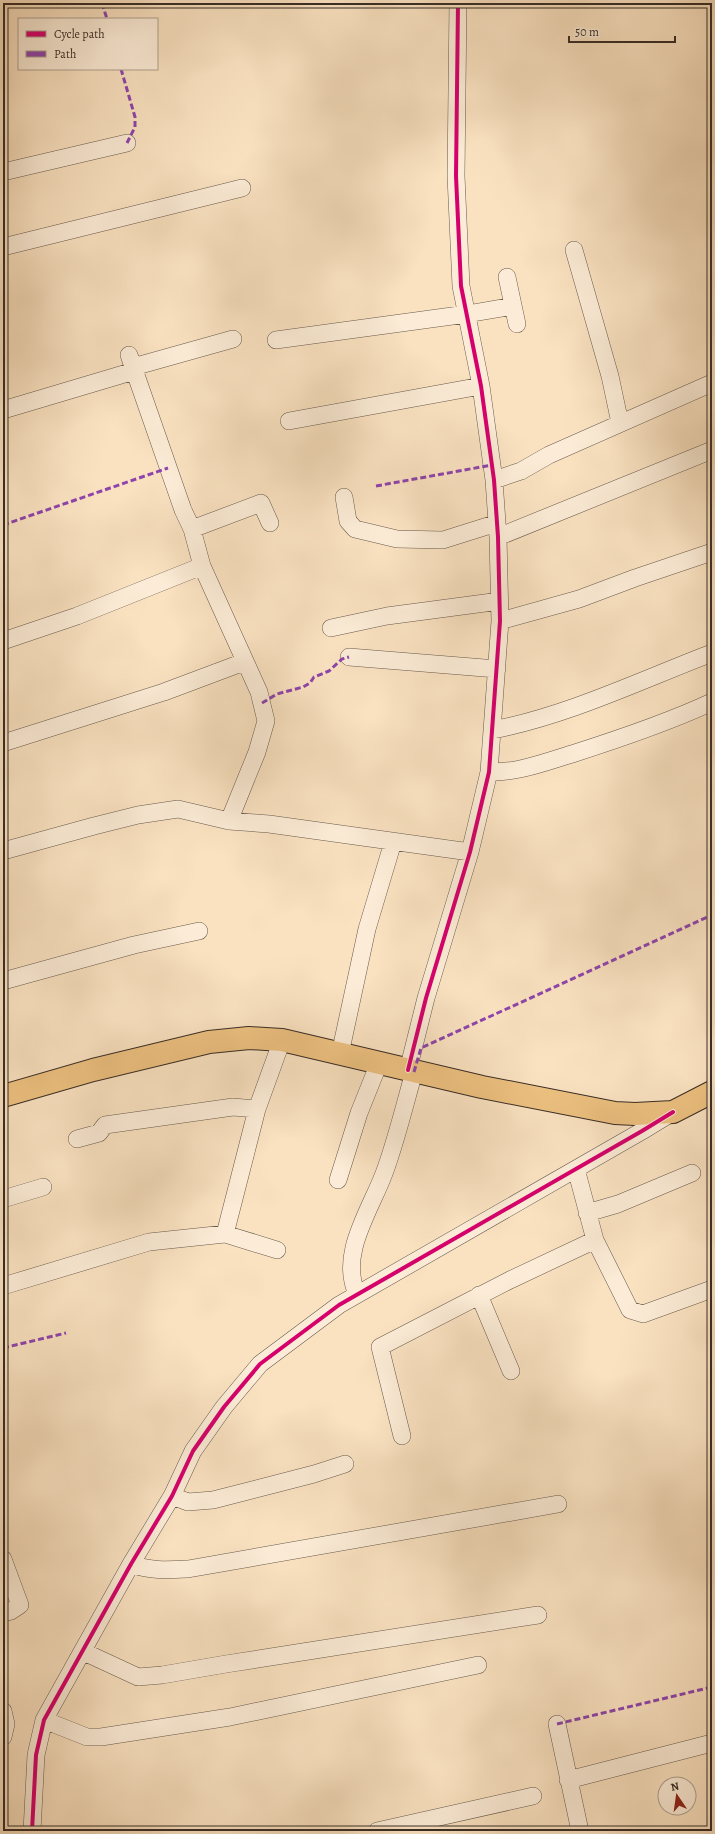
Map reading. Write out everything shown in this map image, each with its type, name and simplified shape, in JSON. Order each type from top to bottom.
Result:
[{"type":"main road","points":[[3,1096],[93,1070],[209,1042],[249,1038],[282,1040],[482,1087],[615,1113],[635,1114],[673,1112],[712,1092]]},
{"type":"street","points":[[357,1294],[352,1282],[351,1273],[356,1239],[386,1168],[411,1071],[426,998],[470,852],[489,772],[500,621],[498,530],[494,480],[481,386],[461,286],[456,176],[458,3]]},
{"type":"street","points":[[3,172],[127,143]]},
{"type":"street","points":[[3,247],[242,188]]},
{"type":"street","points":[[574,250],[610,376],[620,423]]},
{"type":"street","points":[[507,277],[517,324]]},
{"type":"street","points":[[276,340],[467,314],[513,306]]},
{"type":"street","points":[[3,410],[132,364],[233,339]]},
{"type":"street","points":[[132,364],[183,510],[192,529],[202,566],[244,662],[259,692],[266,721],[257,752],[229,821]]},
{"type":"street","points":[[494,480],[521,471],[549,455],[712,383]]},
{"type":"street","points":[[289,421],[481,386]]},
{"type":"street","points":[[344,497],[348,521],[355,530],[398,539],[443,540],[498,530],[712,450]]},
{"type":"street","points":[[192,529],[261,503],[270,524]]},
{"type":"street","points":[[500,621],[579,599],[712,552]]},
{"type":"street","points":[[3,641],[69,618],[202,566]]},
{"type":"street","points":[[331,628],[387,616],[500,601]]},
{"type":"street","points":[[492,730],[524,724],[594,701],[712,653]]},
{"type":"street","points":[[349,657],[497,669]]},
{"type":"street","points":[[3,743],[164,692],[244,662]]},
{"type":"street","points":[[489,772],[499,772],[539,764],[630,736],[712,702]]},
{"type":"street","points":[[3,851],[94,826],[166,810],[178,809],[229,821],[269,824],[470,852]]},
{"type":"street","points":[[340,1054],[367,929],[393,842]]},
{"type":"street","points":[[3,981],[134,945],[199,931]]},
{"type":"street","points":[[225,1234],[257,1109],[282,1040]]},
{"type":"street","points":[[338,1180],[359,1113],[379,1063]]},
{"type":"street","points":[[77,1139],[99,1133],[105,1125],[233,1107],[257,1109]]},
{"type":"street","points":[[32,1831],[36,1755],[44,1720],[84,1652],[131,1564],[172,1496],[193,1451],[224,1407],[260,1364],[339,1305],[357,1294],[642,1132],[673,1112]]},
{"type":"street","points":[[576,1169],[595,1240],[630,1310],[643,1314],[712,1289]]},
{"type":"street","points":[[587,1213],[618,1204],[692,1173]]},
{"type":"street","points":[[3,1199],[43,1187]]},
{"type":"street","points":[[3,1286],[149,1242],[225,1234],[277,1250]]},
{"type":"street","points":[[402,1436],[380,1348],[479,1295],[595,1240]]},
{"type":"street","points":[[479,1295],[511,1371]]},
{"type":"street","points":[[172,1496],[188,1502],[213,1500],[314,1474],[345,1464]]},
{"type":"street","points":[[131,1564],[144,1569],[157,1571],[188,1568],[558,1504]]},
{"type":"street","points":[[3,1559],[20,1605],[11,1612],[3,1613]]},
{"type":"street","points":[[113,1676],[125,1678],[162,1676],[226,1664],[538,1614]]},
{"type":"street","points":[[84,1652],[138,1677]]},
{"type":"street","points":[[44,1720],[87,1736],[102,1737],[230,1717],[478,1665]]},
{"type":"street","points":[[3,1711],[6,1724],[3,1737]]},
{"type":"street","points":[[557,1724],[580,1831]]},
{"type":"street","points":[[568,1780],[712,1743]]},
{"type":"street","points":[[377,1831],[533,1796]]},
{"type":"marked path","points":[[102,3],[107,18]]},
{"type":"marked path","points":[[121,70],[135,117],[135,127],[127,143]]},
{"type":"marked path","points":[[376,486],[492,465]]},
{"type":"marked path","points":[[3,525],[168,468]]},
{"type":"marked path","points":[[262,703],[277,694],[303,687],[310,683],[314,677],[329,671],[342,659],[349,657]]},
{"type":"marked path","points":[[414,1072],[421,1048],[712,915]]},
{"type":"marked path","points":[[3,1348],[66,1333]]},
{"type":"marked path","points":[[557,1724],[712,1687]]},
{"type":"cycle path","points":[[408,1070],[426,998],[470,852],[489,772],[500,621],[498,537],[494,480],[481,386],[461,286],[456,176],[458,3]]},
{"type":"cycle path","points":[[32,1831],[36,1755],[44,1720],[131,1564],[172,1496],[193,1451],[224,1407],[260,1364],[339,1305],[673,1112]]}]
